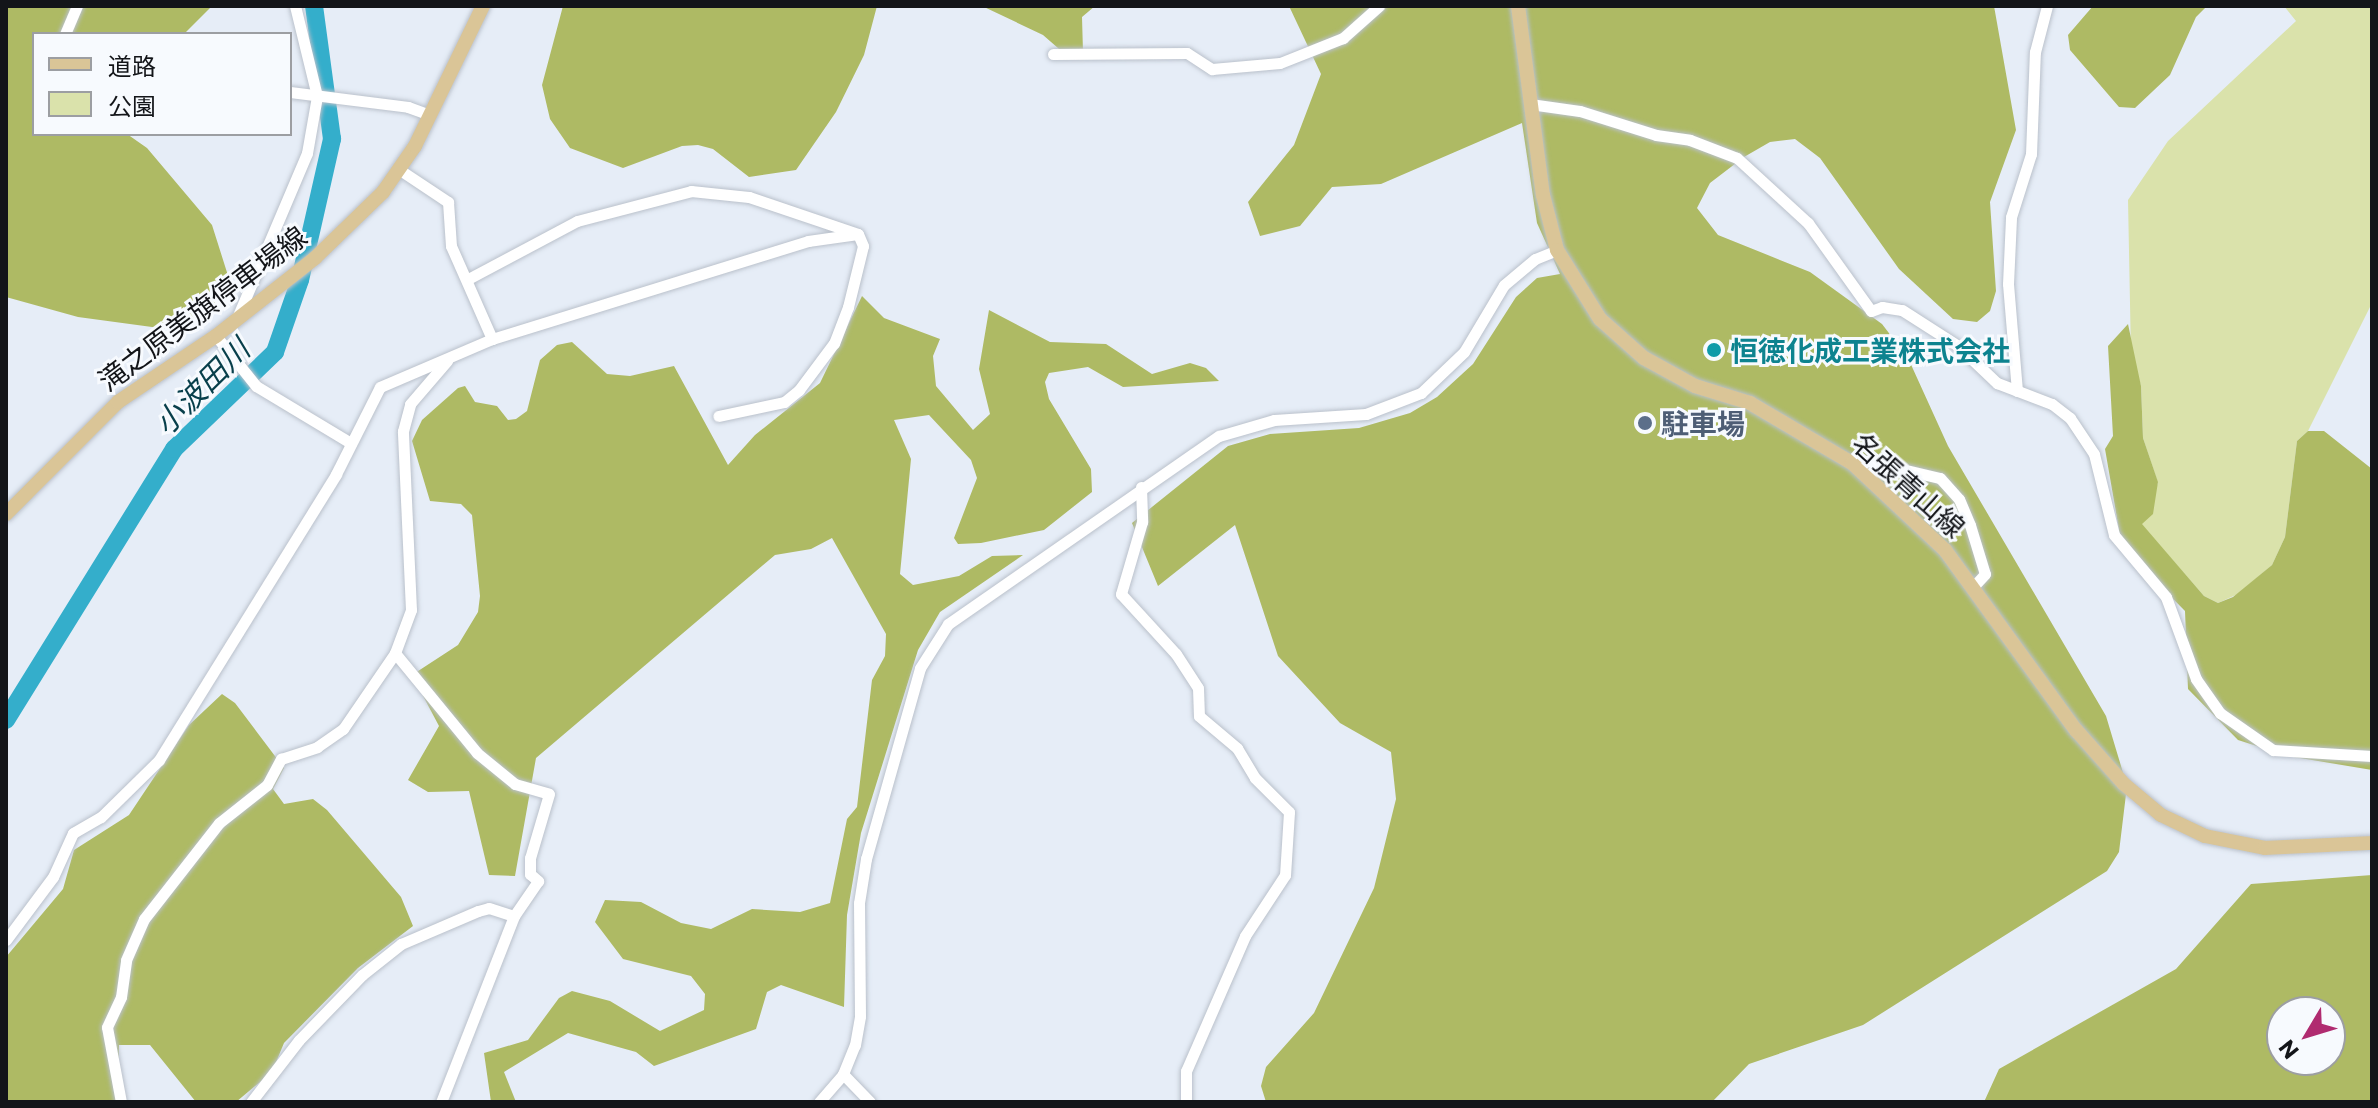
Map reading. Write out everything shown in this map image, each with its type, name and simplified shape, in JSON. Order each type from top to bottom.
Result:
[{"type":"main road","name":"滝之原美旗停車場線","points":[[6,514],[118,402],[216,336],[315,258],[400,170],[483,6]]},
{"type":"main road","name":"名張青山線","points":[[1518,6],[1543,195],[1557,250],[1600,319],[1644,358],[1695,386],[1750,403],[1852,463],[1945,550],[2076,730],[2124,784],[2161,815],[2205,836],[2265,848],[2372,843]]},
{"type":"street","points":[[66,32],[77,6]]},
{"type":"street","points":[[236,319],[307,153],[319,96],[295,6]]},
{"type":"street","points":[[1053,54],[1187,53],[1212,69],[1280,63],[1343,38],[1379,6]]},
{"type":"street","points":[[2017,391],[2008,284],[2011,217],[2031,154],[2035,52],[2047,6]]},
{"type":"street","points":[[292,92],[408,107],[430,115]]},
{"type":"street","points":[[1530,104],[1580,111],[1737,158],[1808,223],[1871,311],[1882,307],[1902,310],[1958,346],[1997,383],[2052,404],[2085,437],[2103,477],[2114,535],[2166,597],[2196,679],[2220,713],[2273,750],[2372,756]]},
{"type":"street","points":[[400,170],[448,202],[451,246],[492,339]]},
{"type":"street","points":[[468,279],[577,221],[691,191],[749,197],[858,234],[863,246],[848,307],[834,343],[799,390],[784,402],[718,416]]},
{"type":"street","points":[[6,940],[53,877],[73,833],[101,817],[159,760],[351,443],[380,387],[492,339],[808,241],[858,234]]},
{"type":"street","points":[[819,1102],[843,1074],[859,1031],[857,933],[866,859],[925,658],[965,609],[1207,443],[1243,426],[1366,414],[1412,398],[1464,352],[1504,285],[1535,259],[1557,250]]},
{"type":"street","points":[[216,336],[256,386],[351,443]]},
{"type":"street","points":[[121,1102],[107,1027],[121,997],[126,960],[144,919],[219,823],[267,785],[281,759],[317,747],[343,729],[395,653],[411,610],[403,431],[410,404],[450,358]]},
{"type":"street","points":[[1852,463],[1868,461],[1940,478],[1959,499],[1970,525],[1985,574],[1974,586]]},
{"type":"street","points":[[1141,487],[1142,522],[1121,594],[1191,677],[1198,688],[1199,716],[1237,748],[1255,778],[1289,812],[1285,875],[1245,936],[1186,1071],[1186,1102]]},
{"type":"street","points":[[395,653],[477,753],[515,784],[549,794],[530,858],[530,874],[538,881],[514,916],[441,1102]]},
{"type":"street","points":[[251,1102],[280,1071],[299,1040],[362,975],[401,944],[489,908],[514,916]]},
{"type":"street","points":[[843,1074],[870,1102]]},
{"type":"green space","points":[[6,6],[212,6],[186,32],[32,32],[32,136],[130,136],[147,148],[212,225],[231,285],[189,332],[78,317],[6,297]]},
{"type":"green space","points":[[563,6],[877,6],[864,55],[836,112],[796,170],[749,177],[713,149],[698,145],[682,146],[623,168],[570,148],[550,119],[542,85]]},
{"type":"green space","points":[[982,6],[1095,6],[1082,17],[1083,52],[1066,55],[1043,35]]},
{"type":"green space","points":[[1289,6],[1994,6],[2016,130],[1990,202],[1996,291],[1990,311],[1977,322],[1953,319],[1899,269],[1820,158],[1795,139],[1770,142],[1744,157],[1710,183],[1697,208],[1718,235],[1810,272],[1882,324],[1908,358],[1948,446],[2106,716],[2127,786],[2119,852],[2107,871],[1863,1025],[1749,1064],[1712,1102],[1266,1102],[1261,1086],[1266,1067],[1314,1013],[1374,888],[1396,799],[1391,752],[1340,723],[1278,656],[1235,525],[1158,586],[1132,523],[1228,446],[1270,434],[1359,428],[1410,413],[1437,397],[1473,364],[1516,297],[1537,278],[1560,274],[1537,223],[1522,123],[1381,184],[1332,187],[1300,226],[1260,236],[1248,202],[1294,145],[1321,74]]},
{"type":"green space","points":[[2093,6],[2207,6],[2196,17],[2170,75],[2135,108],[2119,107],[2070,50],[2068,35]]},
{"type":"green space","points":[[2284,6],[2372,6],[2372,303],[2308,431],[2297,441],[2285,537],[2272,565],[2238,594],[2218,603],[2204,596],[2141,524],[2158,483],[2143,438],[2141,386],[2131,355],[2128,200],[2168,141],[2296,21]]},
{"type":"green space","points":[[862,296],[884,318],[940,339],[933,356],[936,386],[973,430],[990,414],[979,369],[989,310],[1050,342],[1106,344],[1152,374],[1190,363],[1206,368],[1219,381],[1123,387],[1088,367],[1049,373],[1045,382],[1049,399],[1091,469],[1092,492],[1044,530],[981,543],[958,544],[954,538],[977,478],[971,460],[929,415],[894,420],[911,459],[900,574],[913,585],[959,576],[992,556],[1023,555],[940,612],[918,650],[861,833],[847,915],[844,1007],[781,985],[767,992],[756,1029],[654,1066],[636,1052],[568,1033],[504,1072],[516,1102],[491,1102],[484,1053],[528,1040],[559,998],[572,991],[610,1001],[660,1031],[704,1010],[705,994],[691,976],[623,959],[595,922],[605,900],[641,902],[681,923],[711,929],[752,909],[800,912],[830,903],[847,819],[857,807],[872,680],[885,656],[886,634],[832,538],[811,549],[775,555],[536,758],[515,876],[489,875],[469,791],[428,792],[408,780],[439,726],[412,675],[458,645],[478,612],[480,596],[472,515],[461,504],[430,501],[412,441],[422,420],[458,388],[465,386],[475,402],[497,406],[508,420],[516,419],[527,411],[540,360],[557,345],[572,342],[607,374],[630,376],[674,366],[728,465],[755,435],[820,383]]},
{"type":"green space","points":[[2128,324],[2141,386],[2143,438],[2158,482],[2153,514],[2142,524],[2204,596],[2218,603],[2233,597],[2272,565],[2285,537],[2297,441],[2308,431],[2324,431],[2372,469],[2372,770],[2288,756],[2238,740],[2188,689],[2185,611],[2122,547],[2105,449],[2113,436],[2108,346]]},
{"type":"green space","points":[[222,694],[235,703],[284,768],[273,789],[284,804],[313,799],[327,810],[401,897],[413,926],[358,968],[284,1043],[272,1072],[236,1102],[196,1102],[150,1045],[119,1045],[118,1102],[6,1102],[6,957],[63,889],[74,850],[129,815],[189,725]]},
{"type":"green space","points":[[2372,875],[2372,1102],[1984,1102],[1999,1069],[2176,969],[2251,884]]},
{"type":"waterway","name":"小波田川","points":[[6,720],[174,449],[275,352],[300,280],[332,139],[314,6]]},
{"type":"place","name":"恒徳化成工業株式会社","points":[[1714,350]]},
{"type":"place","name":"駐車場","points":[[1645,423]]}]
